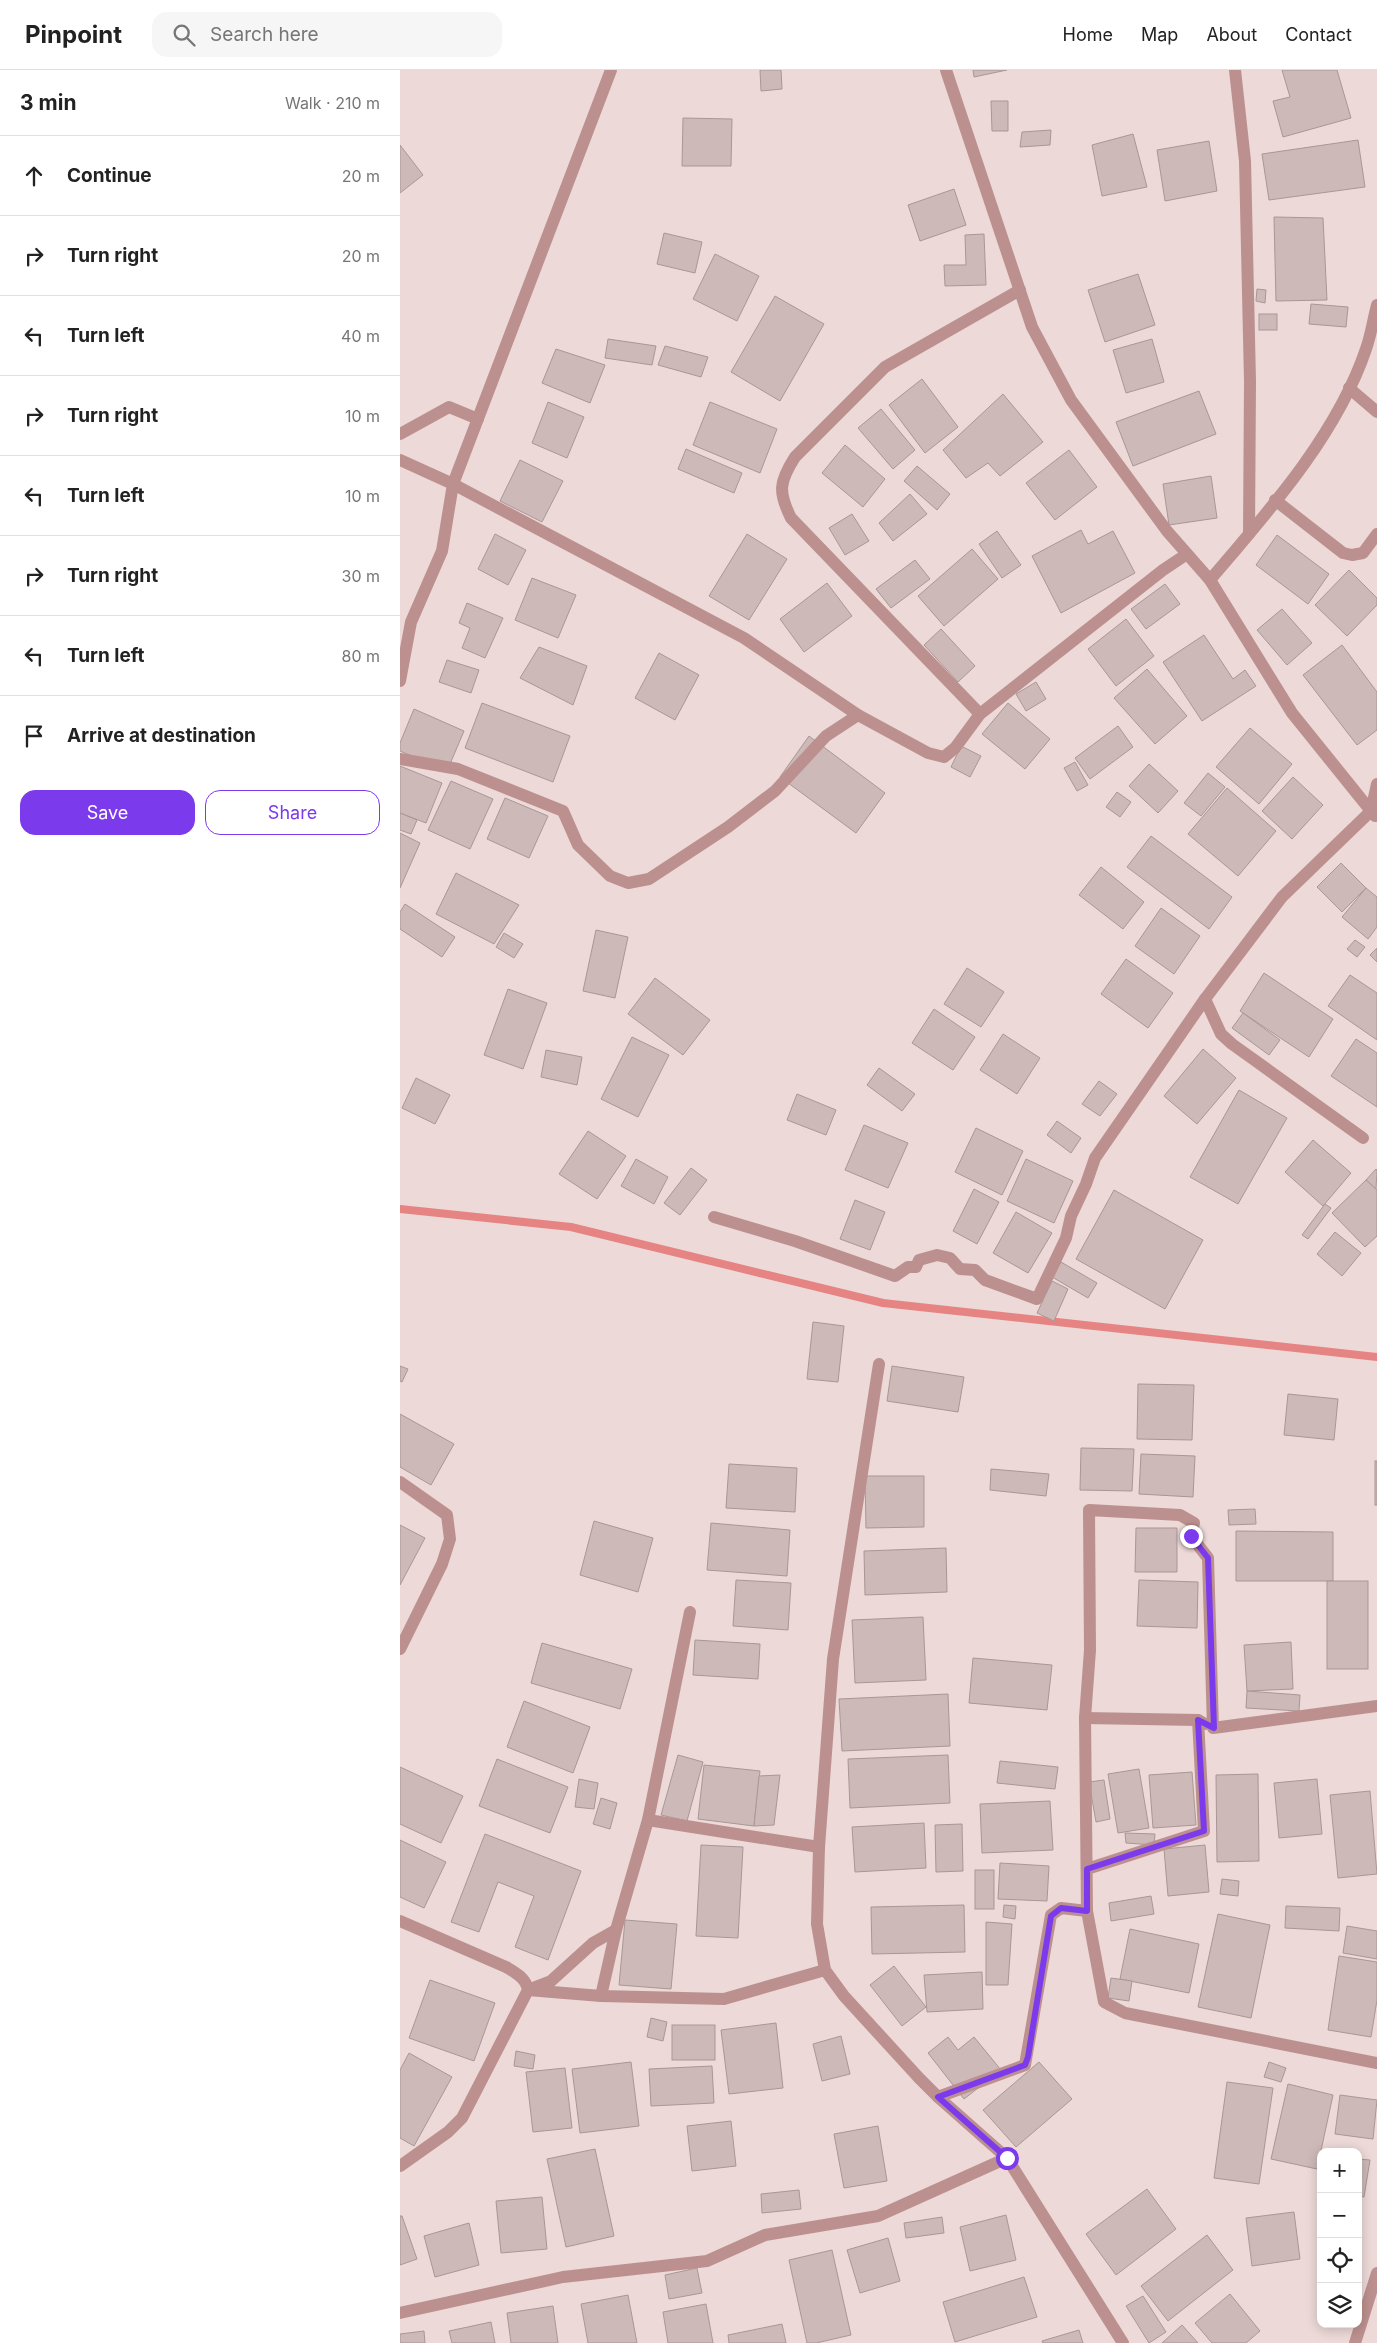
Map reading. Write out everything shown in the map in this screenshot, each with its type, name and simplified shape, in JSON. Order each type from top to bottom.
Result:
[{"type":"street","points":[[400,681],[405,619],[442,551],[453,484],[611,70]]},
{"type":"street","points":[[946,70],[1032,327],[1071,400],[1167,531],[1210,580],[1292,713],[1374,814]]},
{"type":"street","points":[[1235,70],[1245,161],[1250,380],[1249,534]]},
{"type":"street","points":[[980,714],[791,518],[782,500],[783,474],[795,457],[885,368],[1020,290]]},
{"type":"street","points":[[1210,580],[1249,534],[1310,454],[1340,406],[1366,350],[1377,305]]},
{"type":"street","points":[[1349,388],[1377,412]]},
{"type":"street","points":[[400,434],[449,407],[478,419]]},
{"type":"street","points":[[400,460],[453,484],[744,638],[858,715],[928,753],[944,757],[955,748],[980,714],[1163,570],[1188,554]]},
{"type":"street","points":[[1275,500],[1343,553],[1352,555],[1363,553],[1377,534]]},
{"type":"street","points":[[400,759],[458,769],[563,811],[578,844],[610,876],[628,883],[649,880],[728,827],[775,791],[826,736],[858,715]]},
{"type":"street","points":[[714,1217],[795,1241],[895,1276],[908,1266],[916,1267],[919,1260],[937,1255],[950,1258],[960,1268],[975,1270],[984,1280],[1037,1299],[1066,1238],[1071,1216],[1086,1184],[1095,1158],[1205,998],[1282,896],[1374,814],[1377,784]]},
{"type":"street","points":[[1205,998],[1221,1034],[1232,1044],[1362,1138]]},
{"type":"street","points":[[879,1364],[833,1659],[819,1847],[816,1924],[825,1970],[844,1996],[938,2097],[1007,2158],[1123,2343]]},
{"type":"street","points":[[400,1482],[447,1515],[450,1539],[442,1564],[400,1649]]},
{"type":"street","points":[[1214,1728],[1208,1558],[1191,1536],[1194,1523],[1180,1515],[1089,1510],[1090,1650],[1085,1718],[1087,1911],[1104,2002],[1124,2013],[1377,2063]]},
{"type":"street","points":[[600,1996],[616,1930],[648,1820],[690,1612]]},
{"type":"street","points":[[1085,1718],[1198,1720],[1214,1728],[1377,1706]]},
{"type":"street","points":[[1087,1869],[1204,1831],[1198,1720]]},
{"type":"street","points":[[648,1820],[819,1847]]},
{"type":"street","points":[[938,2097],[1025,2065],[1028,2057],[1051,1916],[1061,1908],[1087,1911]]},
{"type":"street","points":[[400,1921],[506,1966],[522,1977],[527,1983],[528,1990],[462,2118],[448,2132],[400,2166]]},
{"type":"street","points":[[528,1990],[551,1981],[593,1943],[616,1930]]},
{"type":"street","points":[[528,1990],[600,1996],[724,1999],[825,1970]]},
{"type":"street","points":[[400,2313],[563,2277],[707,2261],[764,2235],[878,2216],[1007,2158]]},
{"type":"street","points":[[1355,2343],[1377,2273]]},
{"type":"building","points":[[760,70],[781,70],[782,89],[761,91]]},
{"type":"building","points":[[973,70],[1007,70],[974,77]]},
{"type":"building","points":[[1282,70],[1337,70],[1351,118],[1283,137],[1273,101],[1290,97]]},
{"type":"building","points":[[991,101],[1008,101],[1008,131],[992,131]]},
{"type":"building","points":[[683,118],[732,119],[731,166],[682,166]]},
{"type":"building","points":[[1051,130],[1050,145],[1020,147],[1022,132]]},
{"type":"building","points":[[1133,134],[1147,187],[1102,196],[1092,145]]},
{"type":"building","points":[[1358,140],[1365,187],[1269,200],[1262,154]]},
{"type":"building","points":[[1209,141],[1217,191],[1165,201],[1157,150]]},
{"type":"building","points":[[400,145],[423,175],[400,193]]},
{"type":"building","points":[[954,189],[966,225],[920,241],[908,205]]},
{"type":"building","points":[[1274,217],[1323,218],[1327,300],[1276,301]]},
{"type":"building","points":[[664,233],[702,242],[695,273],[657,264]]},
{"type":"building","points":[[984,234],[986,285],[945,286],[944,265],[966,265],[965,235]]},
{"type":"building","points":[[715,254],[759,276],[737,321],[693,299]]},
{"type":"building","points":[[1138,274],[1155,325],[1105,342],[1088,290]]},
{"type":"building","points":[[1257,289],[1266,290],[1265,303],[1256,301]]},
{"type":"building","points":[[775,296],[824,324],[780,401],[731,372]]},
{"type":"building","points":[[1311,304],[1348,307],[1346,327],[1309,324]]},
{"type":"building","points":[[1259,314],[1277,314],[1277,330],[1259,330]]},
{"type":"building","points":[[608,339],[656,346],[652,365],[605,358]]},
{"type":"building","points":[[1152,339],[1164,382],[1126,393],[1113,350]]},
{"type":"building","points":[[665,346],[708,357],[701,377],[658,365]]},
{"type":"building","points":[[556,349],[605,365],[590,403],[542,383]]},
{"type":"building","points":[[922,379],[958,427],[925,453],[889,405]]},
{"type":"building","points":[[1199,391],[1216,434],[1133,466],[1116,422]]},
{"type":"building","points":[[1003,394],[1043,442],[1000,476],[988,463],[966,478],[943,450]]},
{"type":"building","points":[[548,402],[584,417],[567,458],[532,443]]},
{"type":"building","points":[[710,402],[777,429],[760,473],[693,445]]},
{"type":"building","points":[[881,409],[915,450],[893,469],[858,428]]},
{"type":"building","points":[[845,445],[885,479],[863,507],[822,473]]},
{"type":"building","points":[[686,449],[742,473],[734,493],[678,469]]},
{"type":"building","points":[[1069,450],[1097,487],[1055,520],[1026,483]]},
{"type":"building","points":[[520,460],[563,481],[542,522],[500,501]]},
{"type":"building","points":[[917,466],[950,494],[937,510],[904,481]]},
{"type":"building","points":[[1211,476],[1217,518],[1169,525],[1163,484]]},
{"type":"building","points":[[910,494],[927,514],[893,541],[879,523]]},
{"type":"building","points":[[852,514],[869,541],[845,555],[829,528]]},
{"type":"building","points":[[1081,530],[1088,544],[1113,531],[1135,573],[1061,613],[1032,556]]},
{"type":"building","points":[[997,531],[1021,565],[1002,578],[979,544]]},
{"type":"building","points":[[495,534],[526,550],[508,585],[478,569]]},
{"type":"building","points":[[747,534],[787,559],[749,620],[709,596]]},
{"type":"building","points":[[1277,535],[1329,574],[1308,604],[1256,565]]},
{"type":"building","points":[[972,549],[998,579],[944,626],[918,596]]},
{"type":"building","points":[[915,560],[930,579],[891,608],[876,589]]},
{"type":"building","points":[[1349,570],[1377,598],[1377,605],[1347,636],[1315,605]]},
{"type":"building","points":[[532,578],[576,595],[558,638],[515,620]]},
{"type":"building","points":[[827,583],[852,616],[804,652],[780,619]]},
{"type":"building","points":[[1165,584],[1180,604],[1146,629],[1131,609]]},
{"type":"building","points":[[467,603],[503,618],[485,658],[462,648],[470,628],[459,623]]},
{"type":"building","points":[[1282,609],[1312,643],[1287,665],[1257,630]]},
{"type":"building","points":[[1126,619],[1154,656],[1116,686],[1088,649]]},
{"type":"building","points":[[941,629],[975,666],[958,682],[924,645]]},
{"type":"building","points":[[1204,635],[1233,679],[1245,670],[1256,686],[1202,721],[1163,662]]},
{"type":"building","points":[[1342,645],[1377,692],[1377,730],[1357,745],[1303,675]]},
{"type":"building","points":[[539,647],[587,666],[573,705],[520,678]]},
{"type":"building","points":[[659,653],[699,675],[675,720],[635,698]]},
{"type":"building","points":[[447,660],[479,670],[471,693],[439,682]]},
{"type":"building","points":[[1147,669],[1187,716],[1155,744],[1114,698]]},
{"type":"building","points":[[1036,682],[1046,699],[1026,711],[1016,694]]},
{"type":"building","points":[[482,703],[570,736],[553,782],[465,748]]},
{"type":"building","points":[[1008,703],[1050,739],[1025,769],[982,734]]},
{"type":"building","points":[[414,709],[464,731],[447,771],[400,751],[400,743]]},
{"type":"building","points":[[1118,726],[1133,747],[1090,779],[1075,758]]},
{"type":"building","points":[[1250,728],[1292,764],[1259,804],[1216,767]]},
{"type":"building","points":[[809,736],[885,793],[856,833],[780,777]]},
{"type":"building","points":[[961,746],[981,756],[970,777],[951,767]]},
{"type":"building","points":[[1075,762],[1088,785],[1077,791],[1064,768]]},
{"type":"building","points":[[1149,764],[1178,791],[1158,813],[1129,786]]},
{"type":"building","points":[[400,766],[442,783],[426,823],[400,813]]},
{"type":"building","points":[[1208,773],[1225,787],[1201,816],[1184,803]]},
{"type":"building","points":[[1293,777],[1323,805],[1292,839],[1262,811]]},
{"type":"building","points":[[451,781],[493,799],[470,849],[428,830]]},
{"type":"building","points":[[1227,788],[1276,831],[1238,876],[1188,834]]},
{"type":"building","points":[[1117,792],[1131,802],[1120,817],[1106,807]]},
{"type":"building","points":[[505,798],[548,816],[529,858],[487,839]]},
{"type":"building","points":[[400,813],[417,820],[411,834],[400,830]]},
{"type":"building","points":[[400,833],[420,843],[400,888]]},
{"type":"building","points":[[1151,836],[1232,897],[1209,929],[1127,867]]},
{"type":"building","points":[[1341,863],[1366,888],[1342,912],[1317,887]]},
{"type":"building","points":[[1101,867],[1144,902],[1123,929],[1079,895]]},
{"type":"building","points":[[456,873],[519,905],[494,944],[436,914]]},
{"type":"building","points":[[1366,888],[1377,897],[1377,927],[1368,939],[1342,917]]},
{"type":"building","points":[[405,904],[455,937],[442,957],[400,929],[400,912]]},
{"type":"building","points":[[1161,908],[1200,936],[1174,974],[1135,946]]},
{"type":"building","points":[[596,930],[628,937],[615,998],[583,991]]},
{"type":"building","points":[[504,933],[523,944],[514,958],[496,947]]},
{"type":"building","points":[[1355,940],[1365,947],[1357,957],[1347,949]]},
{"type":"building","points":[[1377,948],[1377,962],[1370,955]]},
{"type":"building","points":[[1126,959],[1173,993],[1148,1028],[1101,994]]},
{"type":"building","points":[[967,968],[1004,992],[981,1027],[944,1004]]},
{"type":"building","points":[[1264,973],[1333,1019],[1309,1057],[1240,1011]]},
{"type":"building","points":[[1350,975],[1377,993],[1377,1040],[1328,1006]]},
{"type":"building","points":[[655,978],[710,1020],[683,1055],[628,1014]]},
{"type":"building","points":[[508,989],[547,1003],[523,1069],[484,1055]]},
{"type":"building","points":[[934,1009],[975,1037],[953,1070],[912,1043]]},
{"type":"building","points":[[1243,1013],[1280,1040],[1269,1055],[1232,1028]]},
{"type":"building","points":[[1003,1034],[1040,1058],[1017,1094],[980,1070]]},
{"type":"building","points":[[632,1037],[669,1055],[638,1117],[601,1099]]},
{"type":"building","points":[[1356,1039],[1377,1053],[1377,1107],[1331,1076]]},
{"type":"building","points":[[1203,1049],[1236,1078],[1197,1124],[1164,1096]]},
{"type":"building","points":[[546,1050],[582,1057],[577,1085],[541,1077]]},
{"type":"building","points":[[879,1068],[915,1094],[902,1111],[867,1085]]},
{"type":"building","points":[[416,1078],[450,1095],[435,1124],[402,1108]]},
{"type":"building","points":[[1099,1081],[1117,1094],[1100,1116],[1082,1104]]},
{"type":"building","points":[[1239,1090],[1287,1118],[1238,1204],[1190,1177]]},
{"type":"building","points":[[797,1094],[836,1110],[826,1135],[787,1120]]},
{"type":"building","points":[[1057,1121],[1081,1138],[1071,1153],[1047,1135]]},
{"type":"building","points":[[864,1125],[908,1143],[888,1188],[845,1170]]},
{"type":"building","points":[[976,1128],[1023,1151],[1002,1195],[955,1172]]},
{"type":"building","points":[[588,1131],[626,1156],[597,1199],[559,1174]]},
{"type":"building","points":[[1313,1140],[1351,1173],[1323,1206],[1285,1172]]},
{"type":"building","points":[[636,1159],[668,1177],[654,1204],[621,1186]]},
{"type":"building","points":[[1026,1159],[1073,1181],[1054,1223],[1007,1201]]},
{"type":"building","points":[[691,1168],[707,1180],[680,1215],[664,1203]]},
{"type":"building","points":[[1377,1170],[1376,1189],[1366,1180]]},
{"type":"building","points":[[1366,1180],[1377,1190],[1377,1236],[1365,1247],[1332,1213]]},
{"type":"building","points":[[974,1189],[999,1202],[977,1244],[953,1231]]},
{"type":"building","points":[[1114,1190],[1203,1240],[1165,1309],[1076,1259]]},
{"type":"building","points":[[855,1200],[885,1212],[870,1250],[840,1239]]},
{"type":"building","points":[[1325,1204],[1331,1208],[1308,1239],[1302,1235]]},
{"type":"building","points":[[1016,1212],[1052,1233],[1028,1273],[993,1253]]},
{"type":"building","points":[[1335,1232],[1361,1253],[1342,1276],[1317,1254]]},
{"type":"building","points":[[1061,1262],[1097,1283],[1088,1298],[1052,1277]]},
{"type":"building","points":[[1052,1281],[1068,1289],[1054,1321],[1037,1313]]},
{"type":"building","points":[[813,1322],[844,1326],[838,1382],[807,1379]]},
{"type":"building","points":[[400,1366],[408,1369],[402,1382],[400,1381]]},
{"type":"building","points":[[892,1366],[964,1377],[958,1412],[887,1401]]},
{"type":"building","points":[[1138,1384],[1194,1385],[1192,1440],[1137,1439]]},
{"type":"building","points":[[1288,1394],[1338,1399],[1334,1440],[1284,1435]]},
{"type":"building","points":[[400,1414],[454,1444],[431,1485],[400,1467]]},
{"type":"building","points":[[1081,1448],[1134,1449],[1132,1491],[1080,1490]]},
{"type":"building","points":[[1141,1454],[1195,1456],[1193,1497],[1139,1494]]},
{"type":"building","points":[[1375,1461],[1377,1461],[1377,1505],[1375,1505]]},
{"type":"building","points":[[729,1464],[797,1468],[795,1512],[726,1508]]},
{"type":"building","points":[[991,1469],[1049,1474],[1046,1496],[990,1490]]},
{"type":"building","points":[[865,1476],[924,1476],[924,1527],[866,1528]]},
{"type":"building","points":[[1255,1509],[1256,1524],[1229,1525],[1228,1510]]},
{"type":"building","points":[[594,1521],[653,1538],[638,1592],[580,1575]]},
{"type":"building","points":[[711,1523],[790,1530],[787,1576],[707,1570]]},
{"type":"building","points":[[400,1525],[425,1538],[400,1585]]},
{"type":"building","points":[[1136,1528],[1177,1528],[1177,1572],[1135,1572]]},
{"type":"building","points":[[1236,1531],[1333,1532],[1333,1581],[1236,1581]]},
{"type":"building","points":[[946,1548],[947,1592],[865,1595],[864,1551]]},
{"type":"building","points":[[736,1580],[791,1583],[788,1630],[733,1626]]},
{"type":"building","points":[[1139,1580],[1198,1582],[1197,1628],[1137,1626]]},
{"type":"building","points":[[1327,1581],[1368,1581],[1368,1669],[1327,1669]]},
{"type":"building","points":[[923,1617],[926,1680],[855,1683],[852,1620]]},
{"type":"building","points":[[695,1640],[760,1644],[758,1679],[693,1675]]},
{"type":"building","points":[[1291,1642],[1293,1689],[1247,1691],[1244,1645]]},
{"type":"building","points":[[542,1643],[632,1669],[620,1709],[531,1683]]},
{"type":"building","points":[[973,1658],[1052,1665],[1047,1710],[969,1703]]},
{"type":"building","points":[[1247,1691],[1300,1695],[1299,1711],[1246,1708]]},
{"type":"building","points":[[948,1694],[950,1746],[842,1751],[839,1699]]},
{"type":"building","points":[[524,1701],[590,1727],[573,1773],[507,1747]]},
{"type":"building","points":[[678,1755],[703,1762],[687,1821],[661,1815]]},
{"type":"building","points":[[948,1755],[950,1803],[850,1808],[848,1759]]},
{"type":"building","points":[[497,1759],[568,1787],[550,1833],[479,1806]]},
{"type":"building","points":[[1000,1761],[1058,1767],[1055,1789],[997,1783]]},
{"type":"building","points":[[704,1765],[760,1771],[754,1826],[698,1819]]},
{"type":"building","points":[[400,1767],[463,1796],[441,1843],[400,1824]]},
{"type":"building","points":[[1139,1769],[1149,1828],[1118,1833],[1108,1774]]},
{"type":"building","points":[[1192,1772],[1196,1825],[1153,1828],[1149,1775]]},
{"type":"building","points":[[1258,1774],[1259,1861],[1217,1862],[1216,1775]]},
{"type":"building","points":[[780,1775],[774,1825],[754,1826],[759,1776]]},
{"type":"building","points":[[579,1779],[598,1783],[594,1809],[575,1807]]},
{"type":"building","points":[[1317,1779],[1322,1834],[1279,1838],[1274,1783]]},
{"type":"building","points":[[1104,1780],[1110,1819],[1096,1822],[1089,1782]]},
{"type":"building","points":[[1370,1791],[1377,1874],[1338,1878],[1330,1795]]},
{"type":"building","points":[[601,1798],[617,1803],[610,1829],[593,1824]]},
{"type":"building","points":[[1050,1801],[1053,1850],[982,1853],[980,1804]]},
{"type":"building","points":[[924,1823],[926,1868],[855,1872],[852,1827]]},
{"type":"building","points":[[962,1824],[963,1871],[936,1872],[935,1825]]},
{"type":"building","points":[[1125,1833],[1155,1834],[1154,1845],[1126,1843]]},
{"type":"building","points":[[485,1834],[581,1871],[548,1960],[515,1947],[534,1896],[498,1882],[479,1932],[451,1922]]},
{"type":"building","points":[[400,1840],[446,1862],[424,1908],[400,1897]]},
{"type":"building","points":[[701,1845],[743,1847],[738,1938],[696,1936]]},
{"type":"building","points":[[1205,1845],[1209,1892],[1168,1896],[1164,1849]]},
{"type":"building","points":[[1000,1863],[1049,1866],[1047,1901],[998,1899]]},
{"type":"building","points":[[975,1870],[994,1870],[994,1909],[975,1909]]},
{"type":"building","points":[[1222,1879],[1239,1881],[1238,1896],[1220,1894]]},
{"type":"building","points":[[1151,1896],[1154,1914],[1111,1921],[1109,1903]]},
{"type":"building","points":[[964,1905],[965,1952],[872,1954],[871,1907]]},
{"type":"building","points":[[1004,1905],[1016,1906],[1015,1919],[1003,1917]]},
{"type":"building","points":[[1286,1906],[1340,1908],[1339,1931],[1285,1928]]},
{"type":"building","points":[[1218,1914],[1270,1925],[1251,2018],[1198,2007]]},
{"type":"building","points":[[625,1920],[677,1924],[671,1989],[619,1985]]},
{"type":"building","points":[[986,1922],[1012,1924],[1008,1985],[986,1985]]},
{"type":"building","points":[[1347,1926],[1377,1931],[1377,1959],[1343,1953]]},
{"type":"building","points":[[1130,1929],[1199,1944],[1189,1993],[1120,1979]]},
{"type":"building","points":[[1339,1956],[1377,1962],[1377,2000],[1371,2037],[1328,2030]]},
{"type":"building","points":[[894,1966],[926,2007],[902,2026],[870,1985]]},
{"type":"building","points":[[982,1972],[983,2009],[927,2012],[924,1975]]},
{"type":"building","points":[[1111,1978],[1132,1981],[1129,2001],[1108,1998]]},
{"type":"building","points":[[430,1980],[495,2003],[474,2061],[409,2038]]},
{"type":"building","points":[[651,2018],[667,2022],[663,2041],[647,2037]]},
{"type":"building","points":[[776,2023],[783,2088],[729,2094],[721,2030]]},
{"type":"building","points":[[672,2025],[715,2025],[715,2060],[672,2060]]},
{"type":"building","points":[[841,2036],[850,2074],[822,2081],[813,2044]]},
{"type":"building","points":[[948,2037],[958,2050],[974,2037],[1001,2070],[964,2099],[928,2053]]},
{"type":"building","points":[[516,2051],[535,2055],[533,2069],[514,2066]]},
{"type":"building","points":[[409,2053],[452,2077],[414,2146],[400,2138],[400,2070]]},
{"type":"building","points":[[631,2062],[639,2126],[580,2133],[572,2069]]},
{"type":"building","points":[[1039,2062],[1072,2099],[1016,2147],[983,2110]]},
{"type":"building","points":[[1269,2062],[1286,2068],[1281,2082],[1264,2077]]},
{"type":"building","points":[[712,2066],[714,2103],[651,2106],[649,2069]]},
{"type":"building","points":[[565,2068],[572,2128],[533,2132],[526,2072]]},
{"type":"building","points":[[1227,2082],[1273,2088],[1259,2184],[1214,2178]]},
{"type":"building","points":[[1288,2084],[1333,2095],[1322,2148],[1317,2148],[1317,2169],[1271,2159]]},
{"type":"building","points":[[1340,2095],[1377,2100],[1373,2139],[1335,2134]]},
{"type":"building","points":[[731,2121],[736,2166],[692,2171],[687,2126]]},
{"type":"building","points":[[878,2126],[887,2181],[844,2188],[834,2134]]},
{"type":"building","points":[[595,2149],[614,2236],[566,2247],[547,2159]]},
{"type":"building","points":[[1362,2159],[1370,2160],[1364,2197],[1362,2197]]},
{"type":"building","points":[[1147,2189],[1176,2229],[1116,2275],[1086,2234]]},
{"type":"building","points":[[799,2190],[801,2209],[762,2213],[761,2194]]},
{"type":"building","points":[[542,2197],[547,2249],[501,2253],[496,2201]]},
{"type":"building","points":[[1294,2212],[1300,2259],[1252,2266],[1246,2218]]},
{"type":"building","points":[[1006,2215],[1016,2260],[970,2271],[960,2227]]},
{"type":"building","points":[[400,2216],[402,2216],[417,2259],[400,2265]]},
{"type":"building","points":[[942,2217],[944,2233],[906,2238],[904,2223]]},
{"type":"building","points":[[469,2223],[479,2265],[435,2277],[424,2236]]},
{"type":"building","points":[[1207,2235],[1233,2270],[1168,2321],[1141,2286]]},
{"type":"building","points":[[888,2238],[900,2281],[860,2293],[847,2250]]},
{"type":"building","points":[[832,2250],[851,2335],[816,2343],[807,2343],[789,2260]]},
{"type":"building","points":[[697,2268],[702,2293],[669,2299],[665,2275]]},
{"type":"building","points":[[1024,2277],[1037,2317],[955,2342],[943,2302]]},
{"type":"building","points":[[1230,2294],[1260,2331],[1246,2343],[1212,2343],[1195,2323]]},
{"type":"building","points":[[628,2295],[637,2343],[588,2343],[581,2304]]},
{"type":"building","points":[[1143,2296],[1166,2332],[1149,2343],[1126,2306]]},
{"type":"building","points":[[706,2304],[713,2343],[668,2343],[663,2312]]},
{"type":"building","points":[[553,2306],[558,2343],[511,2343],[507,2313]]},
{"type":"building","points":[[491,2322],[495,2343],[452,2343],[449,2331]]},
{"type":"building","points":[[782,2324],[786,2343],[729,2343],[728,2335]]},
{"type":"building","points":[[1182,2325],[1198,2343],[1162,2343]]},
{"type":"building","points":[[1079,2330],[1083,2343],[1043,2343],[1042,2341]]},
{"type":"building","points":[[424,2331],[425,2343],[400,2343],[400,2334]]},
{"type":"waterway","points":[[400,1209],[571,1227],[883,1303],[1377,1357]]},
{"type":"route","points":[[1007,2158],[938,2097],[1025,2065],[1028,2057],[1051,1916],[1061,1908],[1087,1911],[1087,1869],[1204,1831],[1198,1720],[1214,1728],[1208,1558],[1191,1536]]}]
